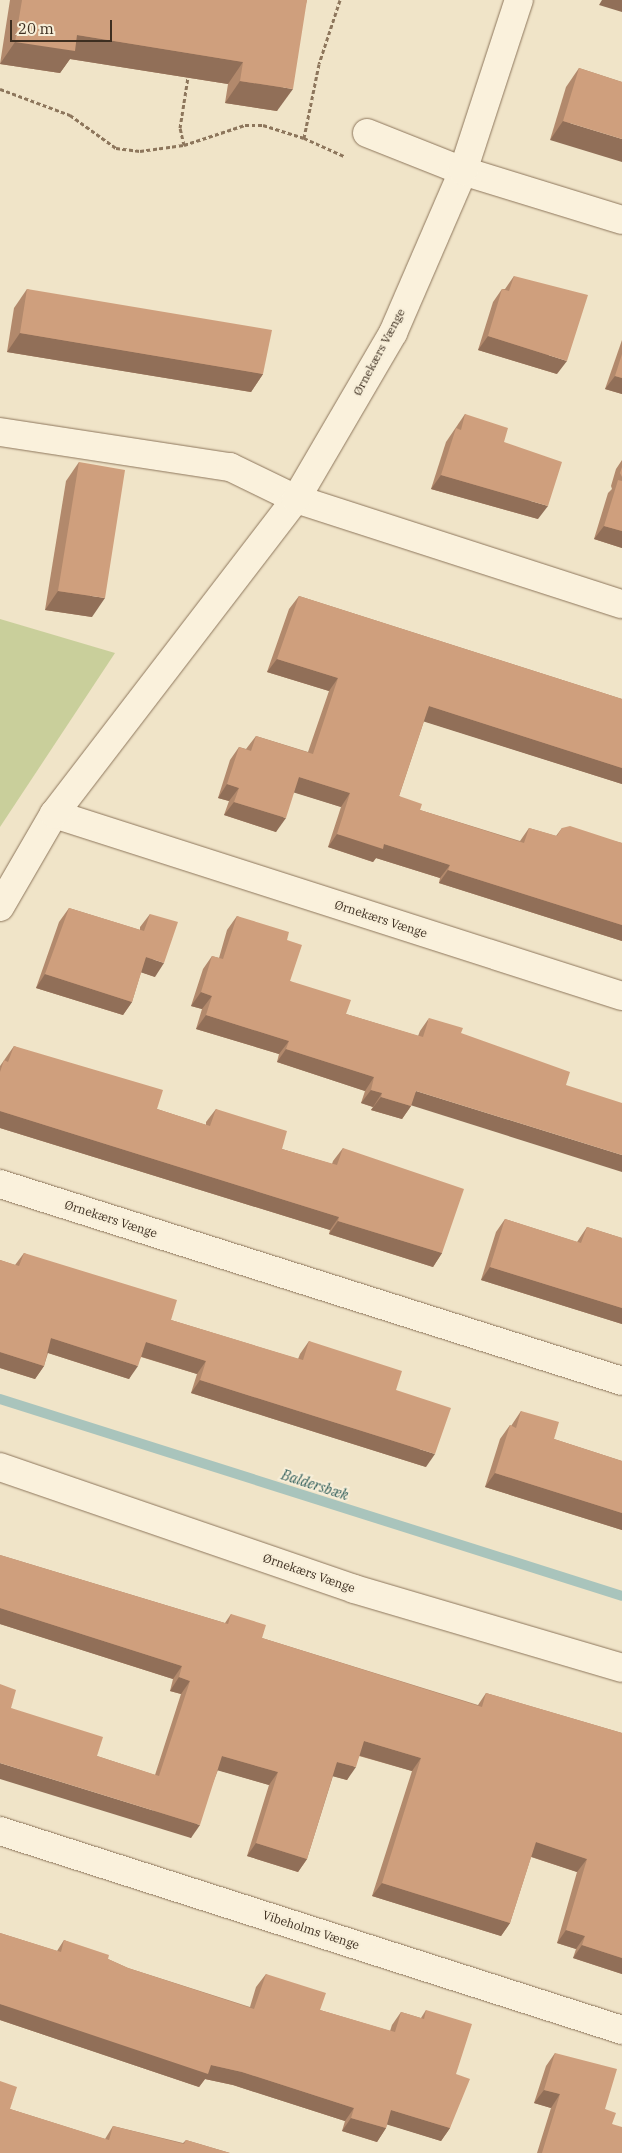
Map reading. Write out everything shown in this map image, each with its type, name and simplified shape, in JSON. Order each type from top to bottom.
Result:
[{"type":"street","name":"Ørnekærs Vænge","points":[[0,906],[54,814],[296,499],[392,333],[463,171],[519,0]]},
{"type":"street","points":[[367,133],[463,171],[622,220]]},
{"type":"street","points":[[0,432],[230,467],[296,499],[622,604]]},
{"type":"street","name":"Ørnekærs Vænge","points":[[54,814],[622,996]]},
{"type":"street","name":"Ørnekærs Vænge","points":[[0,1184],[622,1381]]},
{"type":"street","name":"Ørnekærs Vænge","points":[[0,1467],[354,1589],[622,1668]]},
{"type":"street","name":"Vibeholms Vænge","points":[[0,1831],[622,2030]]},
{"type":"path","points":[[304,138],[319,64],[340,0]]},
{"type":"path","points":[[184,145],[180,128],[188,77]]},
{"type":"path","points":[[0,89],[70,115],[116,148],[140,151],[184,145],[245,126],[263,125],[304,138],[348,157]]},
{"type":"green space","points":[[0,619],[115,653],[0,827]]},
{"type":"building","points":[[22,0],[307,0],[293,89],[240,81],[243,62],[77,35],[75,51],[15,42]]},
{"type":"building","points":[[579,68],[622,82],[622,139],[563,121]]},
{"type":"building","points":[[514,276],[588,295],[567,361],[488,336],[502,289],[509,291]]},
{"type":"building","points":[[27,289],[272,330],[263,374],[20,333]]},
{"type":"building","points":[[622,354],[622,378],[615,376]]},
{"type":"building","points":[[465,414],[508,428],[504,442],[562,462],[548,506],[441,475],[456,428],[461,430]]},
{"type":"building","points":[[79,462],[125,470],[105,598],[58,591]]},
{"type":"building","points":[[618,480],[622,481],[622,531],[604,526]]},
{"type":"building","points":[[299,596],[622,699],[622,768],[429,706],[399,796],[422,804],[420,810],[524,843],[529,828],[557,836],[562,828],[570,826],[622,843],[622,925],[448,870],[450,865],[384,844],[383,849],[337,834],[350,793],[299,777],[286,818],[234,802],[239,788],[227,784],[239,747],[251,751],[256,736],[313,754],[338,678],[277,659]]},
{"type":"building","points":[[69,908],[144,931],[150,914],[178,922],[164,963],[146,957],[132,1002],[45,974]]},
{"type":"building","points":[[237,916],[289,932],[287,940],[302,945],[290,981],[351,1000],[346,1014],[423,1037],[429,1018],[463,1028],[461,1033],[570,1072],[566,1085],[622,1103],[622,1155],[416,1091],[411,1106],[381,1097],[382,1093],[371,1090],[374,1077],[286,1049],[289,1041],[206,1015],[212,996],[201,992],[212,956],[223,959]]},
{"type":"building","points":[[14,1046],[163,1090],[157,1109],[210,1126],[216,1109],[287,1131],[282,1149],[337,1165],[343,1148],[464,1189],[442,1253],[338,1221],[339,1217],[0,1111],[0,1072],[4,1060],[8,1062]]},
{"type":"building","points":[[505,1219],[581,1243],[587,1227],[622,1238],[622,1308],[490,1267]]},
{"type":"building","points":[[24,1253],[177,1300],[171,1320],[303,1360],[309,1341],[402,1371],[396,1390],[451,1408],[435,1454],[200,1380],[206,1361],[146,1342],[138,1366],[51,1338],[44,1366],[0,1352],[0,1260],[19,1266]]},
{"type":"building","points":[[521,1411],[559,1422],[554,1439],[622,1461],[622,1513],[495,1473],[510,1425],[516,1428]]},
{"type":"building","points":[[0,1555],[228,1624],[231,1614],[266,1625],[262,1638],[482,1707],[486,1693],[622,1733],[622,1958],[582,1945],[585,1936],[566,1930],[587,1859],[536,1842],[510,1923],[382,1883],[421,1758],[364,1741],[356,1767],[337,1762],[307,1859],[256,1843],[278,1772],[222,1756],[200,1825],[0,1763],[0,1684],[16,1690],[11,1708],[103,1737],[97,1756],[159,1776],[190,1681],[179,1677],[182,1666],[0,1608]]},
{"type":"building","points":[[0,1933],[61,1952],[64,1940],[109,1955],[108,1959],[128,1968],[254,2009],[266,1974],[326,1993],[320,2010],[395,2032],[401,2012],[424,2019],[426,2010],[472,2024],[456,2074],[470,2079],[450,2128],[391,2110],[386,2128],[351,2118],[354,2108],[242,2072],[211,2065],[208,2074],[0,2004]]},
{"type":"building","points":[[555,2053],[617,2069],[605,2109],[616,2113],[612,2124],[622,2127],[622,2153],[542,2153],[560,2094],[544,2090]]},
{"type":"building","points":[[0,2081],[17,2087],[10,2109],[109,2140],[113,2126],[184,2144],[186,2140],[230,2153],[0,2153]]},
{"type":"waterway","name":"Baldersbæk","points":[[0,1399],[622,1596]]}]
